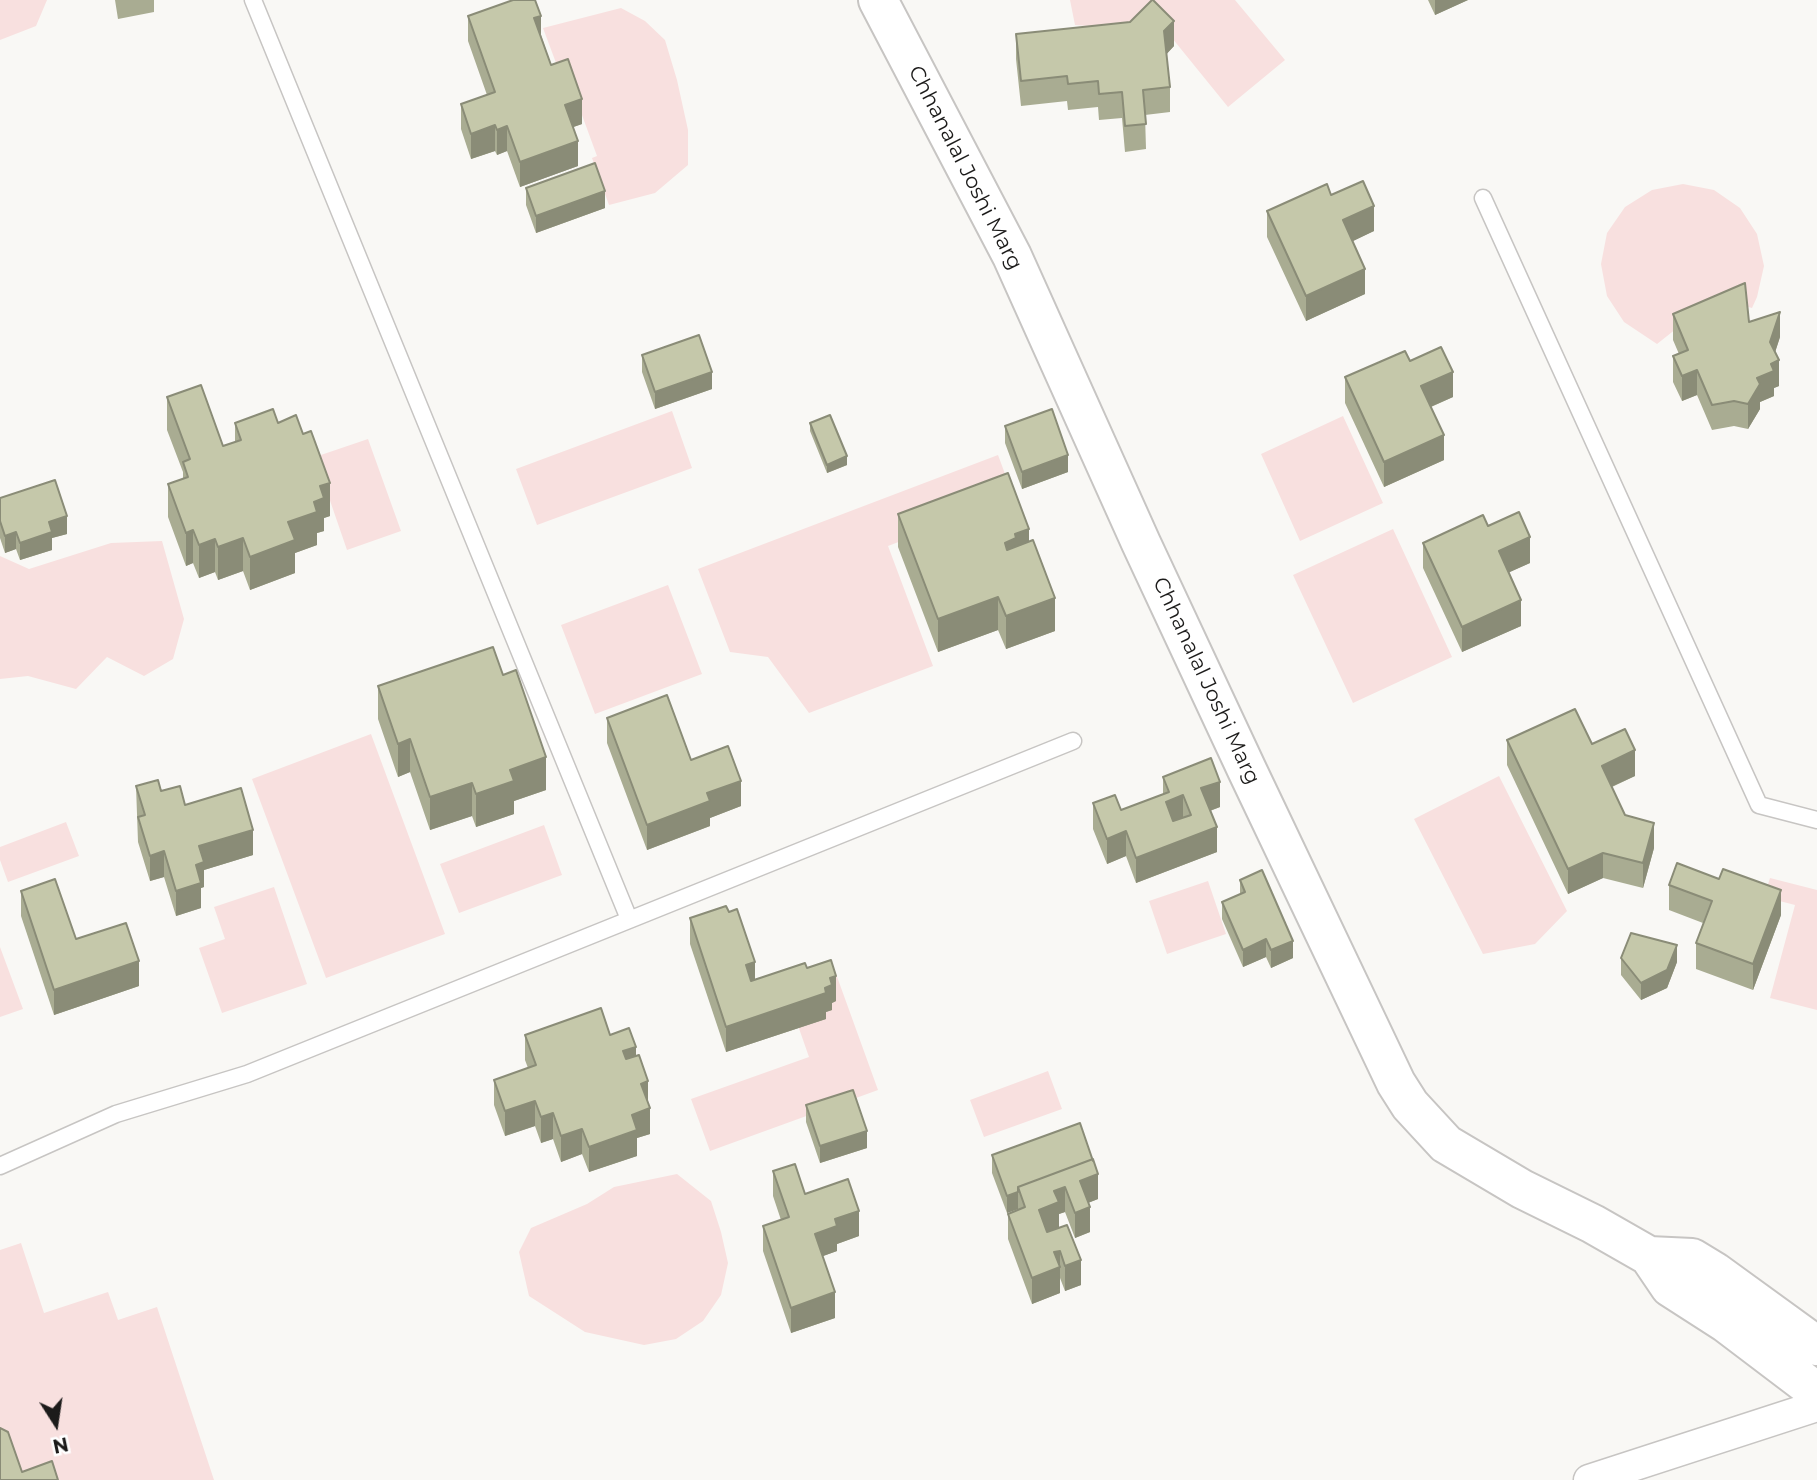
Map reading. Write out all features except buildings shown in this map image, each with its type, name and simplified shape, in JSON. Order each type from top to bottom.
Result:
[{"type":"street","name":"Chhanalal Joshi Marg","points":[[878,0],[1012,256],[1147,556],[1396,1083],[1425,1123],[1446,1144],[1522,1189],[1593,1224],[1649,1256],[1670,1287],[1726,1323],[1817,1392]]},
{"type":"street","name":"Chhanalal Joshi Marg","points":[[1649,1256],[1692,1258],[1817,1346]]},
{"type":"street","points":[[1589,1480],[1817,1406]]},
{"type":"lane","points":[[253,0],[629,919]]},
{"type":"lane","points":[[1483,198],[1759,805],[1817,820]]},
{"type":"lane","points":[[0,1166],[116,1114],[247,1073],[1073,741]]},
{"type":"shaded area","points":[[0,0],[47,0],[36,26],[0,40]]},
{"type":"shaded area","points":[[1070,0],[1235,0],[1285,60],[1228,107],[1159,22],[1117,28],[1075,25]]},
{"type":"shaded area","points":[[621,8],[645,21],[665,40],[688,130],[688,165],[655,193],[609,205],[592,158],[597,156],[568,77],[562,79],[543,28]]},
{"type":"shaded area","points":[[1683,184],[1714,190],[1740,208],[1757,234],[1764,266],[1752,308],[1731,302],[1724,311],[1697,303],[1681,325],[1657,344],[1624,322],[1607,296],[1601,264],[1607,233],[1625,207],[1652,190]]},
{"type":"shaded area","points":[[672,411],[692,468],[537,525],[516,469]]},
{"type":"shaded area","points":[[1343,416],[1383,503],[1300,541],[1261,454]]},
{"type":"shaded area","points":[[368,439],[401,531],[347,550],[315,457]]},
{"type":"shaded area","points":[[998,455],[1014,498],[888,546],[933,666],[809,713],[768,657],[730,652],[698,569]]},
{"type":"shaded area","points":[[1393,529],[1452,657],[1353,703],[1293,575]]},
{"type":"shaded area","points":[[162,541],[184,619],[173,659],[144,676],[107,657],[76,689],[28,676],[0,679],[0,556],[29,569],[111,543]]},
{"type":"shaded area","points":[[668,585],[702,674],[595,714],[561,625]]},
{"type":"shaded area","points":[[371,734],[445,934],[326,978],[252,779]]},
{"type":"shaded area","points":[[1499,776],[1567,911],[1535,944],[1483,954],[1414,819]]},
{"type":"shaded area","points":[[66,822],[79,856],[8,882],[0,860],[0,847]]},
{"type":"shaded area","points":[[544,825],[562,875],[459,913],[440,864]]},
{"type":"shaded area","points":[[1770,878],[1817,890],[1817,1010],[1770,998],[1795,905],[1764,897]]},
{"type":"shaded area","points":[[1208,881],[1226,934],[1167,954],[1149,901]]},
{"type":"shaded area","points":[[274,887],[307,984],[222,1013],[199,948],[225,939],[214,907]]},
{"type":"shaded area","points":[[0,947],[23,1009],[0,1017]]},
{"type":"shaded area","points":[[831,960],[878,1090],[710,1151],[691,1099],[809,1057],[781,977]]},
{"type":"shaded area","points":[[1048,1071],[1062,1109],[984,1137],[970,1100]]},
{"type":"shaded area","points":[[677,1174],[711,1201],[728,1263],[721,1295],[703,1321],[676,1339],[644,1345],[585,1332],[529,1296],[519,1252],[531,1228],[587,1204],[614,1187]]},
{"type":"shaded area","points":[[21,1243],[44,1313],[108,1292],[118,1320],[157,1307],[214,1480],[23,1480],[0,1446],[0,1250]]}]
